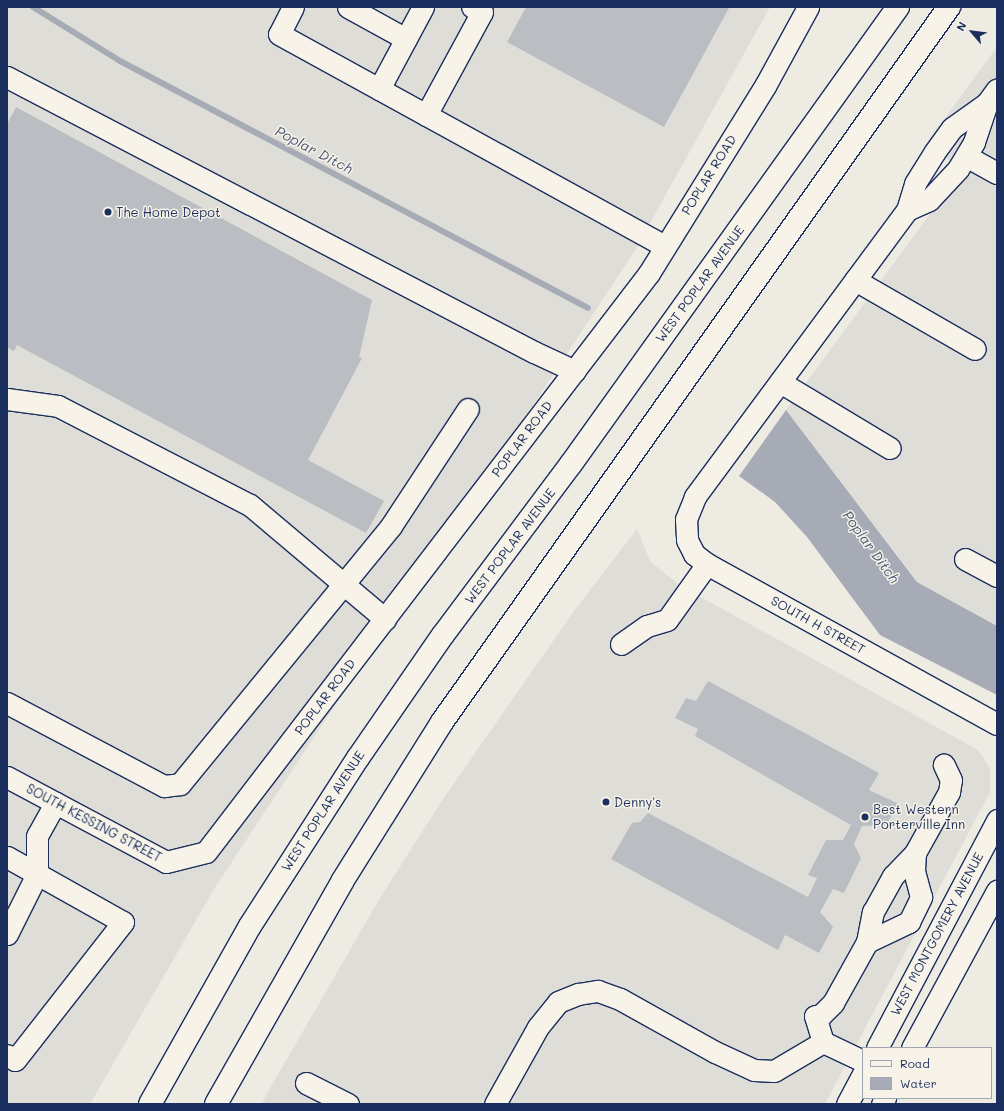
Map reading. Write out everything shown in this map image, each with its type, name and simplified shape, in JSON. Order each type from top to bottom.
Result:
[{"type":"main road","name":"WEST POPLAR AVENUE","points":[[150,1104],[250,926],[358,758],[444,635],[571,464],[898,7]]},
{"type":"main road","points":[[216,1104],[343,880],[442,722],[949,7]]},
{"type":"street","points":[[293,7],[279,34],[665,246]]},
{"type":"street","points":[[348,7],[406,39]]},
{"type":"street","points":[[379,89],[423,7]]},
{"type":"street","points":[[426,115],[482,12],[472,7]]},
{"type":"street","name":"POPLAR ROAD","points":[[206,852],[649,273],[765,86],[808,7]]},
{"type":"street","points":[[7,77],[527,348],[575,371]]},
{"type":"street","points":[[907,210],[929,200],[958,169],[974,142],[992,96]]},
{"type":"street","points":[[890,448],[780,382],[907,210],[915,184],[934,153],[952,128],[992,96]]},
{"type":"street","points":[[966,156],[997,173]]},
{"type":"street","points":[[855,280],[975,349]]},
{"type":"street","name":"SOUTH H STREET","points":[[780,382],[695,496],[686,519],[687,540],[694,554],[707,564],[997,724]]},
{"type":"street","points":[[7,399],[58,406],[250,505],[385,619]]},
{"type":"street","points":[[7,703],[164,786],[180,784],[342,584],[391,526],[468,409]]},
{"type":"street","points":[[965,558],[997,576]]},
{"type":"street","points":[[621,644],[647,626],[667,620],[707,564]]},
{"type":"street","points":[[862,1061],[823,1042],[816,1016],[821,1015],[833,1003],[867,942],[873,912],[893,876],[915,853],[949,792],[951,780],[944,765]]},
{"type":"street","name":"SOUTH KESSING STREET","points":[[7,777],[166,862],[206,852]]},
{"type":"street","points":[[7,934],[37,874],[36,836],[55,802]]},
{"type":"street","name":"WEST MONTGOMERY AVENUE","points":[[878,1047],[997,820]]},
{"type":"street","points":[[867,942],[909,922],[921,896],[914,871],[915,853]]},
{"type":"street","points":[[7,857],[123,922],[15,1060],[7,1055]]},
{"type":"street","points":[[913,1047],[997,891]]},
{"type":"street","points":[[495,1104],[538,1027],[558,1002],[578,994],[598,991],[620,999],[715,1052],[754,1070],[774,1071],[823,1042]]},
{"type":"street","points":[[847,1104],[862,1076]]},
{"type":"street","points":[[306,1083],[348,1104]]},
{"type":"shaded area","points":[[7,7],[770,7],[634,252],[214,889],[90,1104],[7,1104]]},
{"type":"shaded area","points":[[997,47],[997,626],[918,582],[786,410],[963,169],[925,145]]},
{"type":"shaded area","points":[[637,529],[650,561],[679,585],[978,750],[990,768],[990,792],[825,1104],[261,1104],[380,898],[443,799],[574,611]]},
{"type":"water","points":[[786,410],[917,582],[997,626],[997,695],[880,635],[807,537],[775,502],[739,476]]},
{"type":"building","points":[[526,7],[729,8],[664,127],[507,42]]},
{"type":"building","name":"The Home Depot","points":[[16,107],[372,300],[359,357],[362,358],[308,460],[384,501],[366,533],[17,345],[14,351],[7,347],[7,124]]},
{"type":"building","name":"Best Western Porterville Inn","points":[[708,681],[879,773],[869,790],[899,804],[886,825],[862,826],[854,844],[861,858],[844,893],[833,889],[820,912],[833,927],[819,953],[785,935],[778,950],[611,859],[632,823],[640,822],[648,813],[808,897],[817,878],[808,875],[826,840],[843,840],[851,825],[695,736],[698,729],[675,718],[686,698],[696,701]]},
{"type":"waterway","name":"Poplar Ditch","points":[[33,7],[120,61],[588,308]]},
{"type":"place","name":"The Home Depot","points":[[108,212]]},
{"type":"place","name":"Denny's","points":[[606,802]]},
{"type":"place","name":"Best Western Porterville Inn","points":[[865,817]]}]
